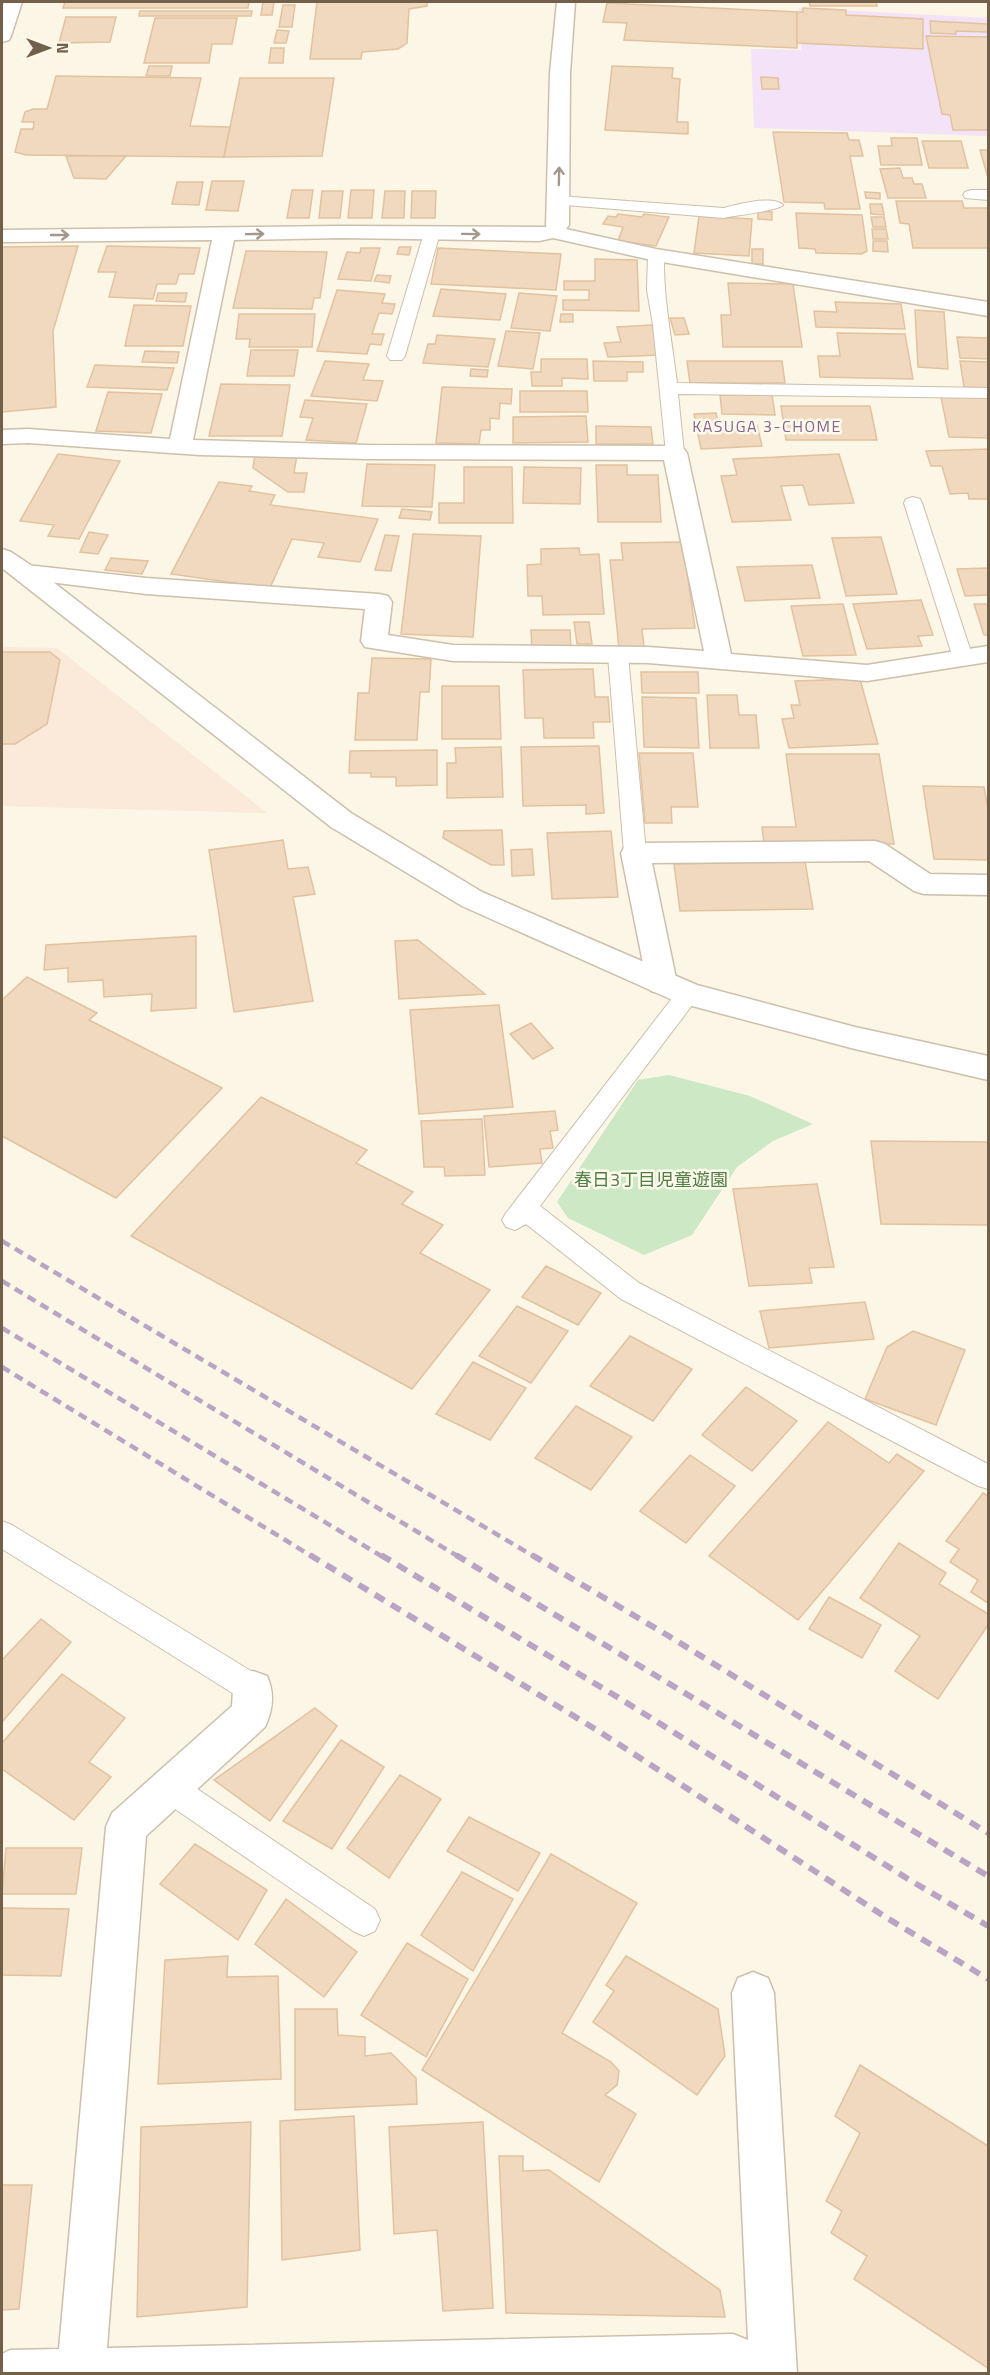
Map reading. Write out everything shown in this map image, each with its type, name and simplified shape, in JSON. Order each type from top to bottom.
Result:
[{"type":"street","points":[[2,36],[13,2]]},
{"type":"street","points":[[552,232],[558,225],[560,73],[566,2]]},
{"type":"street","points":[[2,236],[341,232],[539,235],[552,232],[656,255],[988,309]]},
{"type":"street","points":[[180,446],[224,235]]},
{"type":"street","points":[[2,437],[28,436],[180,446],[368,452],[675,453],[719,661]]},
{"type":"street","points":[[2,557],[26,573],[341,820],[472,898],[675,989],[855,1038],[988,1068]]},
{"type":"street","points":[[26,573],[146,586],[379,602],[374,641],[453,653],[618,655],[867,673],[976,656]]},
{"type":"street","points":[[675,989],[635,853],[875,850],[924,884],[988,885]]},
{"type":"street","points":[[81,2372],[126,1827],[251,1714],[253,1689]]},
{"type":"street","points":[[9,2373],[733,2358],[772,2373],[753,1994]]},
{"type":"lane","points":[[971,195],[988,195]]},
{"type":"lane","points":[[559,201],[724,213],[742,208],[775,205]]},
{"type":"lane","points":[[396,356],[432,233]]},
{"type":"lane","points":[[656,255],[655,290],[662,325],[675,453]]},
{"type":"lane","points":[[669,388],[988,393]]},
{"type":"lane","points":[[914,503],[976,656]]},
{"type":"lane","points":[[618,655],[635,853]]},
{"type":"lane","points":[[675,989],[518,1215],[630,1291],[988,1477]]},
{"type":"lane","points":[[2,1534],[253,1689]]},
{"type":"lane","points":[[170,1788],[364,1920]]},
{"type":"shaded area","points":[[799,8],[988,18],[988,136],[754,128],[751,49],[801,50]]},
{"type":"shaded area","points":[[2,647],[57,648],[267,813],[2,806]]},
{"type":"green space","name":"春日3丁目児童遊園","points":[[669,1075],[750,1096],[813,1124],[773,1141],[737,1167],[692,1235],[644,1255],[568,1218],[557,1202],[638,1080]]},
{"type":"building","points":[[65,2],[249,2],[248,8],[63,8]]},
{"type":"building","points":[[263,2],[274,2],[272,15],[261,15]]},
{"type":"building","points":[[317,2],[427,2],[427,6],[409,9],[407,43],[398,49],[362,52],[361,59],[310,59]]},
{"type":"building","points":[[809,2],[876,2],[877,6],[810,6]]},
{"type":"building","points":[[607,3],[797,12],[797,48],[624,40],[627,23],[603,22]]},
{"type":"building","points":[[283,5],[295,5],[292,27],[279,27]]},
{"type":"building","points":[[803,8],[846,10],[846,15],[923,19],[923,49],[797,43],[797,12],[803,12]]},
{"type":"building","points":[[140,11],[252,11],[251,16],[139,16]]},
{"type":"building","points":[[66,17],[116,17],[110,42],[59,43]]},
{"type":"building","points":[[155,18],[237,18],[232,44],[212,44],[209,63],[144,63]]},
{"type":"building","points":[[930,21],[988,24],[988,32],[931,33]]},
{"type":"building","points":[[277,30],[289,31],[286,43],[274,43]]},
{"type":"building","points":[[926,36],[988,37],[988,130],[953,130],[950,115],[942,114]]},
{"type":"building","points":[[271,48],[284,48],[283,63],[269,63]]},
{"type":"building","points":[[149,66],[172,66],[170,76],[146,76]]},
{"type":"building","points":[[612,66],[673,68],[672,78],[680,79],[677,122],[688,122],[688,134],[605,130]]},
{"type":"building","points":[[56,76],[201,78],[190,126],[230,127],[224,157],[26,155],[15,152],[21,129],[33,129],[34,122],[22,122],[25,112],[33,109],[47,109]]},
{"type":"building","points":[[761,77],[778,78],[779,89],[762,89]]},
{"type":"building","points":[[240,78],[334,78],[322,156],[224,157]]},
{"type":"building","points":[[773,132],[847,133],[849,140],[859,140],[863,156],[850,156],[860,209],[825,209],[824,203],[784,202]]},
{"type":"building","points":[[891,138],[917,138],[922,165],[881,165],[878,146],[892,146]]},
{"type":"building","points":[[922,141],[961,141],[968,168],[929,168]]},
{"type":"building","points":[[980,150],[988,150],[988,178]]},
{"type":"building","points":[[66,156],[126,156],[106,179],[74,178]]},
{"type":"building","points":[[900,168],[903,178],[912,178],[914,184],[922,184],[926,198],[888,198],[880,169]]},
{"type":"building","points":[[212,181],[244,181],[238,211],[206,210]]},
{"type":"building","points":[[177,182],[203,182],[199,205],[172,204]]},
{"type":"building","points":[[292,190],[313,190],[309,218],[287,218]]},
{"type":"building","points":[[351,190],[374,190],[372,218],[348,218]]},
{"type":"building","points":[[322,191],[343,191],[340,218],[319,218]]},
{"type":"building","points":[[385,191],[405,191],[404,218],[382,218]]},
{"type":"building","points":[[412,191],[436,191],[435,218],[411,218]]},
{"type":"building","points":[[865,192],[880,193],[880,199],[866,198]]},
{"type":"building","points":[[896,201],[962,201],[964,208],[988,208],[988,248],[913,248],[909,224],[900,223]]},
{"type":"building","points":[[870,204],[882,204],[884,215],[871,214]]},
{"type":"building","points":[[758,211],[772,212],[772,220],[758,219]]},
{"type":"building","points":[[796,213],[862,215],[867,251],[862,254],[816,253],[815,249],[799,248]]},
{"type":"building","points":[[618,214],[669,217],[656,246],[618,241],[623,227],[603,224],[608,216],[616,217]]},
{"type":"building","points":[[699,216],[752,219],[749,256],[694,253]]},
{"type":"building","points":[[871,217],[884,217],[886,227],[873,227]]},
{"type":"building","points":[[872,229],[886,229],[888,239],[873,239]]},
{"type":"building","points":[[873,241],[887,241],[888,252],[873,251]]},
{"type":"building","points":[[78,246],[53,331],[56,407],[2,412],[2,247]]},
{"type":"building","points":[[107,246],[200,248],[194,274],[179,274],[176,284],[157,284],[153,299],[109,297],[116,272],[98,272]]},
{"type":"building","points":[[399,247],[411,247],[409,255],[397,254]]},
{"type":"building","points":[[361,248],[380,248],[371,281],[338,279],[347,252],[360,253]]},
{"type":"building","points":[[438,248],[561,254],[556,290],[431,284]]},
{"type":"building","points":[[752,249],[763,249],[763,264],[752,264]]},
{"type":"building","points":[[246,251],[327,252],[320,298],[314,298],[312,309],[233,308]]},
{"type":"building","points":[[595,259],[637,260],[639,311],[563,310],[563,300],[589,300],[589,290],[564,290],[564,281],[595,281]]},
{"type":"building","points":[[377,275],[391,276],[389,283],[374,281]]},
{"type":"building","points":[[728,283],[793,284],[802,347],[723,347],[721,315],[731,315]]},
{"type":"building","points":[[441,289],[506,294],[500,320],[433,316]]},
{"type":"building","points":[[337,290],[385,294],[382,303],[395,304],[392,314],[379,313],[372,334],[384,334],[381,345],[370,344],[367,354],[317,351]]},
{"type":"building","points":[[158,293],[187,293],[185,302],[156,301]]},
{"type":"building","points":[[519,293],[557,296],[550,331],[511,328]]},
{"type":"building","points":[[835,302],[901,304],[905,329],[816,327],[814,311],[837,312]]},
{"type":"building","points":[[134,305],[191,306],[183,346],[125,346]]},
{"type":"building","points":[[915,310],[944,312],[948,369],[918,367]]},
{"type":"building","points":[[239,314],[315,314],[312,347],[249,347],[250,339],[236,339]]},
{"type":"building","points":[[561,314],[573,314],[573,322],[560,322]]},
{"type":"building","points":[[670,318],[684,318],[689,334],[675,335]]},
{"type":"building","points":[[652,325],[660,355],[608,357],[604,343],[621,342],[617,327]]},
{"type":"building","points":[[506,331],[540,333],[533,369],[498,366]]},
{"type":"building","points":[[837,333],[905,334],[913,379],[820,377],[818,356],[840,356]]},
{"type":"building","points":[[437,335],[495,339],[488,367],[423,363],[428,344],[435,344]]},
{"type":"building","points":[[957,337],[988,338],[988,359],[960,358]]},
{"type":"building","points":[[251,350],[298,350],[294,376],[247,376]]},
{"type":"building","points":[[145,351],[179,352],[177,363],[142,362]]},
{"type":"building","points":[[541,359],[587,359],[588,379],[562,378],[562,386],[532,386],[531,372],[541,372]]},
{"type":"building","points":[[325,361],[369,364],[363,380],[383,381],[377,401],[311,396]]},
{"type":"building","points":[[593,361],[643,362],[643,372],[627,372],[627,381],[594,381]]},
{"type":"building","points":[[687,361],[782,361],[785,383],[690,383]]},
{"type":"building","points":[[960,361],[988,362],[988,388],[964,387]]},
{"type":"building","points":[[95,365],[174,368],[167,390],[87,387]]},
{"type":"building","points":[[471,369],[488,370],[487,377],[470,376]]},
{"type":"building","points":[[221,384],[290,385],[282,436],[209,436]]},
{"type":"building","points":[[442,387],[512,389],[511,404],[500,403],[499,419],[490,418],[490,430],[481,430],[479,444],[436,443]]},
{"type":"building","points":[[520,391],[587,391],[588,412],[520,412]]},
{"type":"building","points":[[108,392],[162,394],[151,433],[96,431]]},
{"type":"building","points":[[720,395],[772,395],[775,415],[722,414]]},
{"type":"building","points":[[941,397],[988,397],[988,438],[949,437]]},
{"type":"building","points":[[305,400],[367,404],[356,443],[306,440],[313,418],[300,417]]},
{"type":"building","points":[[781,406],[870,406],[877,440],[786,440]]},
{"type":"building","points":[[716,413],[719,426],[757,425],[762,446],[701,449],[694,414]]},
{"type":"building","points":[[586,416],[588,442],[513,443],[513,417]]},
{"type":"building","points":[[596,426],[651,427],[653,444],[596,444]]},
{"type":"building","points":[[988,449],[988,499],[969,499],[968,493],[950,494],[942,466],[931,466],[926,451]]},
{"type":"building","points":[[58,454],[120,461],[79,539],[48,536],[54,525],[20,521]]},
{"type":"building","points":[[839,454],[854,503],[809,505],[803,485],[781,486],[791,520],[732,522],[721,476],[737,475],[733,459]]},
{"type":"building","points":[[255,455],[297,455],[294,473],[307,473],[304,492],[288,492],[253,468]]},
{"type":"building","points":[[367,464],[435,465],[432,507],[362,506]]},
{"type":"building","points":[[596,465],[627,465],[627,475],[658,475],[661,522],[598,522]]},
{"type":"building","points":[[464,467],[512,467],[513,523],[439,523],[439,503],[464,503]]},
{"type":"building","points":[[524,467],[581,468],[580,504],[523,503]]},
{"type":"building","points":[[219,482],[252,486],[249,491],[275,495],[270,505],[378,519],[360,562],[318,557],[324,543],[292,539],[270,588],[171,574]]},
{"type":"building","points":[[402,509],[432,512],[430,520],[399,518]]},
{"type":"building","points":[[89,532],[108,535],[98,554],[80,552]]},
{"type":"building","points":[[413,534],[481,536],[473,637],[401,634]]},
{"type":"building","points":[[385,535],[399,536],[391,571],[375,570]]},
{"type":"building","points":[[881,537],[897,594],[846,596],[832,538]]},
{"type":"building","points":[[683,542],[695,628],[642,629],[644,647],[619,648],[610,560],[623,560],[621,543]]},
{"type":"building","points":[[579,548],[580,555],[599,554],[604,614],[543,615],[542,596],[528,596],[527,565],[541,564],[541,549]]},
{"type":"building","points":[[111,558],[148,561],[142,574],[105,570]]},
{"type":"building","points":[[812,565],[820,598],[745,601],[737,567]]},
{"type":"building","points":[[988,568],[988,595],[965,596],[957,569]]},
{"type":"building","points":[[921,600],[933,635],[918,636],[922,646],[867,649],[853,604]]},
{"type":"building","points":[[843,604],[856,655],[803,656],[791,606]]},
{"type":"building","points":[[974,604],[988,604],[988,635],[984,635]]},
{"type":"building","points":[[574,622],[589,622],[592,644],[577,644]]},
{"type":"building","points":[[531,630],[570,630],[571,649],[532,650]]},
{"type":"building","points":[[2,652],[50,652],[60,660],[47,724],[15,744],[2,744]]},
{"type":"building","points":[[372,658],[431,659],[429,692],[420,692],[417,740],[355,740],[358,693],[369,693]]},
{"type":"building","points":[[593,669],[595,697],[608,697],[610,722],[593,722],[594,738],[544,738],[543,718],[525,718],[523,670]]},
{"type":"building","points":[[641,672],[698,672],[699,693],[642,693]]},
{"type":"building","points":[[860,679],[878,744],[789,748],[782,719],[794,718],[791,705],[800,705],[795,681]]},
{"type":"building","points":[[442,686],[499,686],[501,739],[442,739]]},
{"type":"building","points":[[707,695],[737,695],[739,715],[756,715],[759,748],[710,748]]},
{"type":"building","points":[[642,697],[696,698],[699,748],[644,747]]},
{"type":"building","points":[[599,746],[604,813],[586,814],[586,805],[523,806],[521,747]]},
{"type":"building","points":[[501,747],[503,797],[447,798],[447,763],[456,763],[455,748]]},
{"type":"building","points":[[437,750],[437,785],[396,786],[396,777],[371,777],[371,773],[349,773],[350,751]]},
{"type":"building","points":[[639,753],[693,753],[698,807],[671,807],[672,823],[645,823]]},
{"type":"building","points":[[786,754],[879,754],[894,844],[764,844],[762,827],[796,827]]},
{"type":"building","points":[[923,786],[984,787],[988,809],[988,860],[934,859]]},
{"type":"building","points":[[502,830],[504,865],[491,865],[443,838],[444,831]]},
{"type":"building","points":[[611,831],[618,897],[552,899],[547,833]]},
{"type":"building","points":[[283,840],[288,869],[308,867],[315,894],[293,897],[313,1001],[234,1012],[209,850]]},
{"type":"building","points":[[532,849],[534,875],[512,876],[511,850]]},
{"type":"building","points":[[805,861],[813,909],[680,911],[674,864]]},
{"type":"building","points":[[196,936],[196,1008],[151,1011],[152,994],[104,997],[103,980],[68,982],[68,968],[44,970],[46,945]]},
{"type":"building","points":[[418,940],[485,994],[399,999],[395,941]]},
{"type":"building","points":[[27,977],[97,1013],[89,1020],[222,1088],[116,1198],[2,1136],[2,1000]]},
{"type":"building","points":[[499,1005],[513,1107],[419,1114],[410,1010]]},
{"type":"building","points":[[531,1023],[553,1048],[533,1059],[510,1034]]},
{"type":"building","points":[[261,1097],[367,1150],[356,1163],[413,1192],[402,1204],[443,1225],[420,1253],[490,1290],[412,1389],[131,1236]]},
{"type":"building","points":[[555,1111],[558,1130],[550,1131],[553,1148],[540,1149],[542,1163],[489,1167],[484,1116]]},
{"type":"building","points":[[482,1119],[485,1175],[445,1176],[444,1167],[424,1167],[421,1121]]},
{"type":"building","points":[[871,1141],[988,1142],[988,1225],[881,1224]]},
{"type":"building","points":[[817,1184],[834,1267],[809,1268],[812,1283],[749,1286],[733,1189]]},
{"type":"building","points":[[546,1266],[601,1293],[578,1325],[522,1297]]},
{"type":"building","points":[[865,1302],[874,1339],[769,1348],[760,1311]]},
{"type":"building","points":[[517,1306],[568,1331],[531,1383],[479,1356]]},
{"type":"building","points":[[913,1331],[965,1350],[936,1425],[865,1399],[887,1347]]},
{"type":"building","points":[[630,1336],[692,1369],[653,1421],[590,1386]]},
{"type":"building","points":[[473,1362],[526,1388],[490,1440],[436,1414]]},
{"type":"building","points":[[746,1387],[797,1421],[752,1471],[702,1435]]},
{"type":"building","points":[[576,1406],[632,1437],[591,1490],[535,1458]]},
{"type":"building","points":[[828,1422],[889,1463],[897,1454],[924,1471],[798,1620],[709,1556]]},
{"type":"building","points":[[690,1455],[735,1486],[686,1543],[640,1511]]},
{"type":"building","points":[[983,1493],[988,1496],[988,1603],[971,1592],[978,1580],[950,1562],[959,1549],[946,1541]]},
{"type":"building","points":[[899,1543],[946,1573],[939,1584],[988,1614],[988,1625],[938,1699],[895,1671],[920,1636],[860,1598]]},
{"type":"building","points":[[829,1597],[881,1625],[862,1658],[809,1629]]},
{"type":"building","points":[[41,1619],[71,1642],[2,1722],[2,1660]]},
{"type":"building","points":[[62,1674],[125,1718],[89,1762],[111,1777],[74,1820],[2,1769],[2,1743]]},
{"type":"building","points":[[315,1708],[337,1726],[270,1821],[214,1780]]},
{"type":"building","points":[[341,1740],[384,1767],[332,1849],[283,1821]]},
{"type":"building","points":[[400,1775],[441,1799],[389,1878],[347,1848]]},
{"type":"building","points":[[469,1817],[540,1853],[518,1891],[447,1851]]},
{"type":"building","points":[[195,1844],[267,1890],[238,1940],[160,1884]]},
{"type":"building","points":[[6,1848],[82,1848],[76,1894],[2,1894]]},
{"type":"building","points":[[551,1854],[637,1903],[562,2033],[611,2062],[619,2071],[617,2085],[605,2095],[636,2114],[599,2182],[422,2070]]},
{"type":"building","points":[[462,1872],[513,1899],[473,1971],[421,1935]]},
{"type":"building","points":[[286,1899],[357,1952],[324,1997],[255,1944]]},
{"type":"building","points":[[2,1908],[69,1909],[61,1976],[2,1975]]},
{"type":"building","points":[[407,1943],[468,1979],[426,2057],[361,2015]]},
{"type":"building","points":[[228,1956],[227,1977],[278,1976],[281,2079],[158,2084],[165,1960]]},
{"type":"building","points":[[626,1956],[718,2009],[725,2056],[697,2095],[593,2022],[614,1991],[606,1985]]},
{"type":"building","points":[[295,2009],[337,2009],[338,2035],[365,2037],[365,2056],[391,2053],[416,2078],[417,2104],[295,2110]]},
{"type":"building","points":[[860,2065],[988,2146],[988,2368],[854,2279],[867,2256],[831,2233],[842,2211],[826,2201],[860,2133],[835,2116]]},
{"type":"building","points":[[354,2116],[360,2250],[282,2260],[280,2121]]},
{"type":"building","points":[[251,2122],[247,2307],[137,2317],[141,2127]]},
{"type":"building","points":[[483,2122],[493,2308],[443,2311],[437,2230],[394,2234],[389,2127]]},
{"type":"building","points":[[499,2156],[523,2156],[523,2171],[549,2170],[720,2290],[725,2317],[506,2313]]},
{"type":"building","points":[[2,2185],[32,2185],[19,2309],[2,2310]]},
{"type":"railway","points":[[2,1241],[535,1557]]},
{"type":"railway","points":[[2,1281],[459,1557]]},
{"type":"railway","points":[[2,1328],[383,1557]]},
{"type":"railway","points":[[2,1367],[313,1557]]},
{"type":"railway","points":[[310,1555],[600,1732],[887,1918],[988,1979]]},
{"type":"railway","points":[[381,1555],[619,1698],[908,1879],[988,1926]]},
{"type":"railway","points":[[456,1555],[988,1876]]},
{"type":"railway","points":[[532,1555],[667,1635],[988,1833]]},
{"type":"district","name":"KASUGA 3-CHOME","points":[[767,426]]}]
